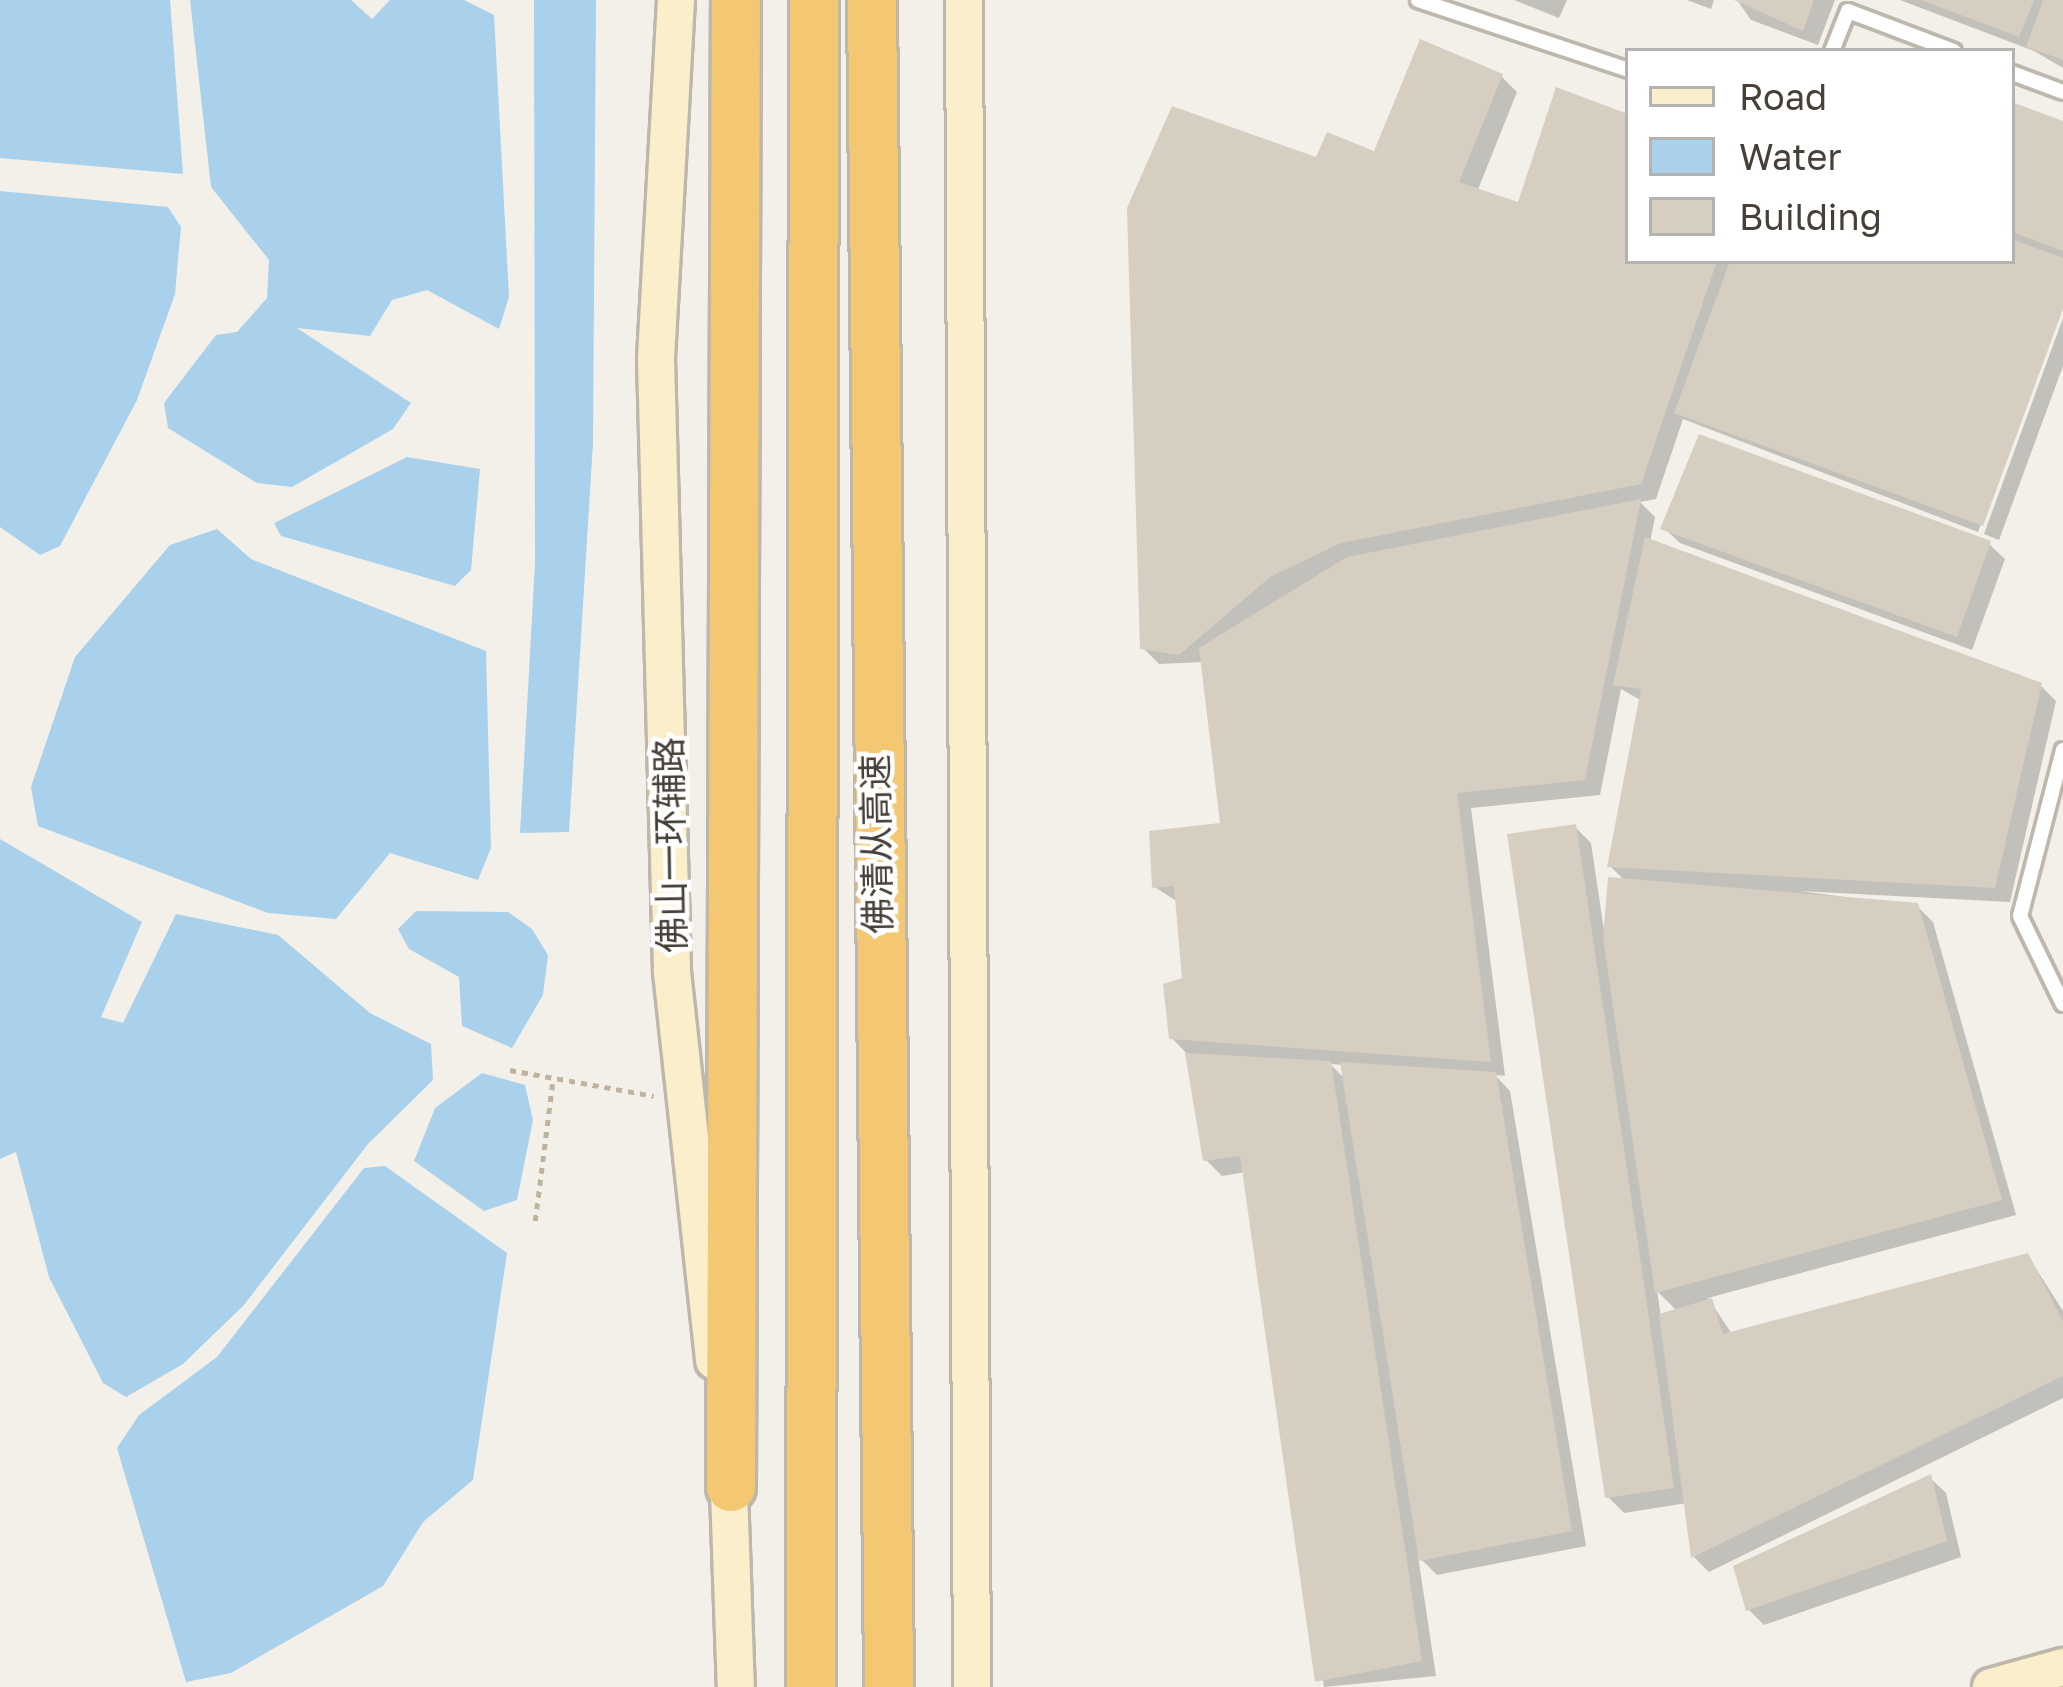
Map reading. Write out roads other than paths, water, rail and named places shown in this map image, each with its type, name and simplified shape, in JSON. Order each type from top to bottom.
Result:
[{"type":"highway","points":[[731,1487],[736,0]]},
{"type":"highway","name":"佛清从高速","points":[[811,1687],[814,0]]},
{"type":"highway","name":"佛清从高速","points":[[872,0],[889,1687]]},
{"type":"main road","name":"佛山一环辅路","points":[[676,0],[656,359],[684,1101],[731,1487],[736,1687]]},
{"type":"main road","points":[[964,0],[972,1687]]},
{"type":"main road","points":[[1989,1687],[2063,1671]]},
{"type":"main road","points":[[2034,1687],[2063,1671]]},
{"type":"lane","points":[[1418,0],[1625,69]]},
{"type":"lane","points":[[1833,48],[1848,11],[1946,48]]},
{"type":"lane","points":[[2015,74],[2063,92]]},
{"type":"lane","points":[[2063,750],[2020,916],[2063,1004]]},
{"type":"water","points":[[0,0],[170,0],[183,174],[0,158]]},
{"type":"water","points":[[190,0],[351,0],[372,19],[390,0],[464,0],[494,15],[509,297],[499,329],[427,290],[392,300],[370,336],[297,328],[411,403],[393,429],[292,487],[257,483],[168,428],[164,403],[216,335],[237,332],[267,298],[269,260],[211,187]]},
{"type":"water","points":[[534,0],[596,0],[593,443],[569,832],[520,833],[535,563]]},
{"type":"water","points":[[0,191],[168,207],[181,227],[175,294],[137,400],[60,546],[40,555],[0,527]]},
{"type":"water","points":[[407,457],[480,469],[471,570],[455,586],[281,536],[274,523]]},
{"type":"water","points":[[217,529],[251,559],[486,651],[491,848],[478,880],[390,853],[336,919],[268,913],[38,826],[31,787],[75,657],[170,545]]},
{"type":"water","points":[[0,839],[142,922],[101,1017],[123,1023],[176,914],[278,935],[370,1013],[431,1044],[433,1080],[368,1144],[244,1305],[183,1364],[126,1397],[103,1383],[49,1277],[16,1152],[0,1159]]},
{"type":"water","points":[[416,911],[508,912],[532,929],[548,955],[543,995],[512,1048],[462,1026],[459,977],[409,949],[398,929]]},
{"type":"water","points":[[482,1073],[525,1085],[533,1120],[517,1200],[484,1211],[414,1161],[435,1108]]},
{"type":"water","points":[[385,1166],[507,1253],[473,1480],[423,1522],[383,1586],[231,1673],[186,1682],[117,1448],[139,1415],[217,1357],[364,1168]]}]
